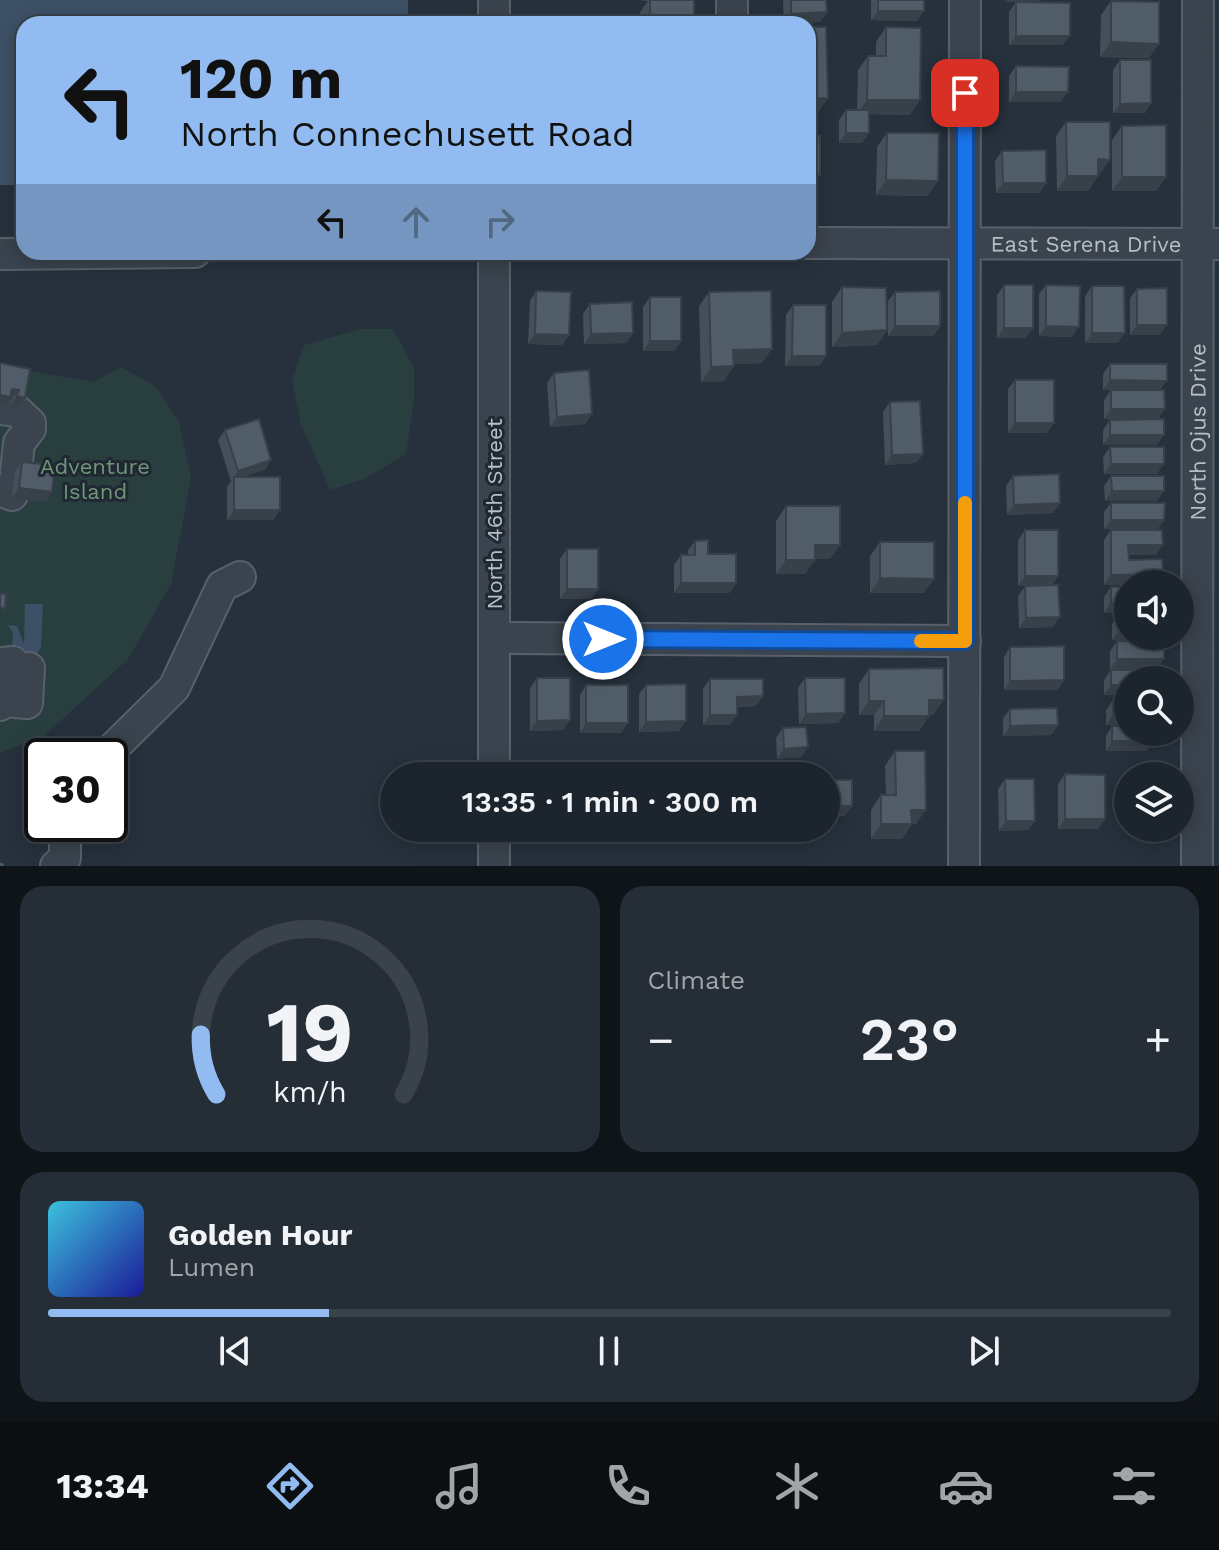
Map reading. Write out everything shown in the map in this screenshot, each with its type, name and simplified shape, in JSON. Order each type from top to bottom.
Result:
[{"type":"street","points":[[964,866],[965,0]]},
{"type":"street","name":"North Ojus Drive","points":[[1197,866],[1209,244],[1198,0]]},
{"type":"street","name":"East Serena Drive","points":[[816,243],[1209,244]]},
{"type":"street","name":"North 46th Street","points":[[494,260],[494,762]]},
{"type":"street","points":[[4,414],[17,411],[30,423],[30,429],[19,443],[9,486]]},
{"type":"street","points":[[123,738],[174,688],[222,586],[240,577]]},
{"type":"street","points":[[494,638],[965,641]]},
{"type":"street","points":[[0,705],[4,663],[13,662],[14,702],[27,703],[29,668]]},
{"type":"street","points":[[56,866],[65,858],[65,842]]},
{"type":"street","points":[[494,842],[494,866]]},
{"type":"green space","points":[[361,329],[393,329],[414,368],[414,399],[406,454],[366,478],[330,490],[301,424],[292,381],[304,345]]},
{"type":"green space","name":"Adventure Island","points":[[0,366],[94,382],[121,367],[155,386],[179,422],[191,478],[171,584],[128,659],[44,736],[24,738],[24,744],[0,753]]},
{"type":"water","points":[[0,0],[408,0],[408,16],[16,16],[16,185],[0,185]]},
{"type":"water","points":[[25,604],[43,604],[41,648],[36,654],[18,654],[12,648],[13,634],[8,625],[17,626],[24,644]]},
{"type":"building","points":[[650,0],[694,0],[694,16],[650,16]]},
{"type":"building","points":[[791,0],[826,0],[827,12],[791,14]]},
{"type":"building","points":[[878,0],[924,0],[924,11],[878,11]]},
{"type":"building","points":[[1111,1],[1159,2],[1159,44],[1111,42]]},
{"type":"building","points":[[1016,2],[1070,3],[1070,36],[1016,36]]},
{"type":"building","points":[[816,27],[826,27],[828,98],[816,99]]},
{"type":"building","points":[[886,27],[921,28],[920,100],[867,100],[868,56],[886,56]]},
{"type":"building","points":[[1120,60],[1151,60],[1151,103],[1120,104]]},
{"type":"building","points":[[1016,66],[1069,67],[1068,92],[1016,92]]},
{"type":"building","points":[[846,110],[869,110],[869,133],[846,133]]},
{"type":"building","points":[[1066,122],[1110,122],[1110,160],[1098,159],[1098,176],[1067,176]]},
{"type":"building","points":[[1166,125],[1166,177],[1122,177],[1122,126]]},
{"type":"building","points":[[887,133],[939,133],[938,181],[886,180]]},
{"type":"building","points":[[816,136],[820,136],[820,175],[816,175]]},
{"type":"building","points":[[1046,150],[1046,183],[1003,183],[1002,151]]},
{"type":"building","points":[[1004,285],[1033,285],[1033,328],[1004,328]]},
{"type":"building","points":[[1046,285],[1080,286],[1079,327],[1046,326]]},
{"type":"building","points":[[1092,286],[1124,286],[1125,333],[1092,333]]},
{"type":"building","points":[[842,287],[886,288],[887,330],[842,333]]},
{"type":"building","points":[[1167,288],[1167,325],[1137,325],[1137,289]]},
{"type":"building","points":[[536,291],[571,292],[569,335],[535,334]]},
{"type":"building","points":[[771,291],[772,349],[733,350],[734,366],[711,367],[709,292]]},
{"type":"building","points":[[940,291],[940,326],[895,326],[895,292]]},
{"type":"building","points":[[650,297],[681,297],[681,341],[650,341]]},
{"type":"building","points":[[632,302],[633,333],[591,334],[590,304]]},
{"type":"building","points":[[793,305],[826,305],[826,356],[792,356]]},
{"type":"building","points":[[0,363],[30,369],[25,398],[17,396],[19,390],[12,389],[10,397],[0,395]]},
{"type":"building","points":[[1110,364],[1167,364],[1167,381],[1110,380]]},
{"type":"building","points":[[589,370],[592,414],[557,417],[554,373]]},
{"type":"building","points":[[1015,380],[1054,380],[1054,423],[1015,423]]},
{"type":"building","points":[[1111,390],[1164,390],[1165,409],[1111,409]]},
{"type":"building","points":[[920,401],[923,454],[892,455],[890,402]]},
{"type":"building","points":[[259,419],[271,460],[238,471],[225,430]]},
{"type":"building","points":[[1164,419],[1164,435],[1110,435],[1110,420]]},
{"type":"building","points":[[1110,447],[1164,447],[1164,464],[1111,464]]},
{"type":"building","points":[[22,462],[55,465],[52,492],[19,488]]},
{"type":"building","points":[[1059,474],[1060,503],[1014,505],[1013,476]]},
{"type":"building","points":[[1111,476],[1164,476],[1164,491],[1112,491]]},
{"type":"building","points":[[234,477],[280,477],[280,510],[234,510]]},
{"type":"building","points":[[1111,503],[1165,503],[1164,520],[1111,520]]},
{"type":"building","points":[[786,506],[840,506],[840,545],[815,545],[815,560],[786,560]]},
{"type":"building","points":[[1025,530],[1058,530],[1058,576],[1025,576]]},
{"type":"building","points":[[1111,530],[1162,530],[1163,545],[1128,545],[1129,560],[1162,559],[1163,570],[1114,570],[1114,575],[1111,575]]},
{"type":"building","points":[[708,540],[708,554],[736,554],[736,583],[681,583],[681,555],[695,555],[695,541]]},
{"type":"building","points":[[880,542],[934,542],[934,579],[880,578]]},
{"type":"building","points":[[567,549],[598,549],[598,589],[567,589]]},
{"type":"building","points":[[1058,585],[1060,617],[1026,618],[1025,586]]},
{"type":"building","points":[[1111,587],[1114,587],[1114,603],[1111,603]]},
{"type":"building","points":[[0,594],[6,594],[5,609],[0,607]]},
{"type":"building","points":[[1064,646],[1064,680],[1010,681],[1010,647]]},
{"type":"building","points":[[1117,650],[1164,650],[1164,659],[1117,659]]},
{"type":"building","points":[[943,668],[944,700],[929,700],[929,716],[884,716],[884,701],[869,701],[869,669]]},
{"type":"building","points":[[1111,670],[1114,670],[1114,685],[1111,685]]},
{"type":"building","points":[[537,678],[570,678],[570,720],[537,721]]},
{"type":"building","points":[[805,678],[845,678],[845,713],[806,714]]},
{"type":"building","points":[[710,679],[763,679],[763,696],[737,697],[737,715],[710,715]]},
{"type":"building","points":[[686,684],[686,721],[646,722],[646,685]]},
{"type":"building","points":[[586,685],[628,685],[628,723],[586,723]]},
{"type":"building","points":[[1057,708],[1058,725],[1010,726],[1010,709]]},
{"type":"building","points":[[806,727],[808,747],[784,749],[783,728]]},
{"type":"building","points":[[895,751],[925,751],[926,810],[911,810],[912,824],[881,824],[881,795],[896,795]]},
{"type":"building","points":[[1065,774],[1105,775],[1105,819],[1065,819]]},
{"type":"building","points":[[1005,779],[1034,779],[1035,821],[1006,821]]},
{"type":"building","points":[[840,780],[852,780],[852,806],[840,806]]},
{"type":"slow traffic","points":[[921,641],[965,641],[965,503]]},
{"type":"route","points":[[603,639],[965,641],[965,93]]}]
